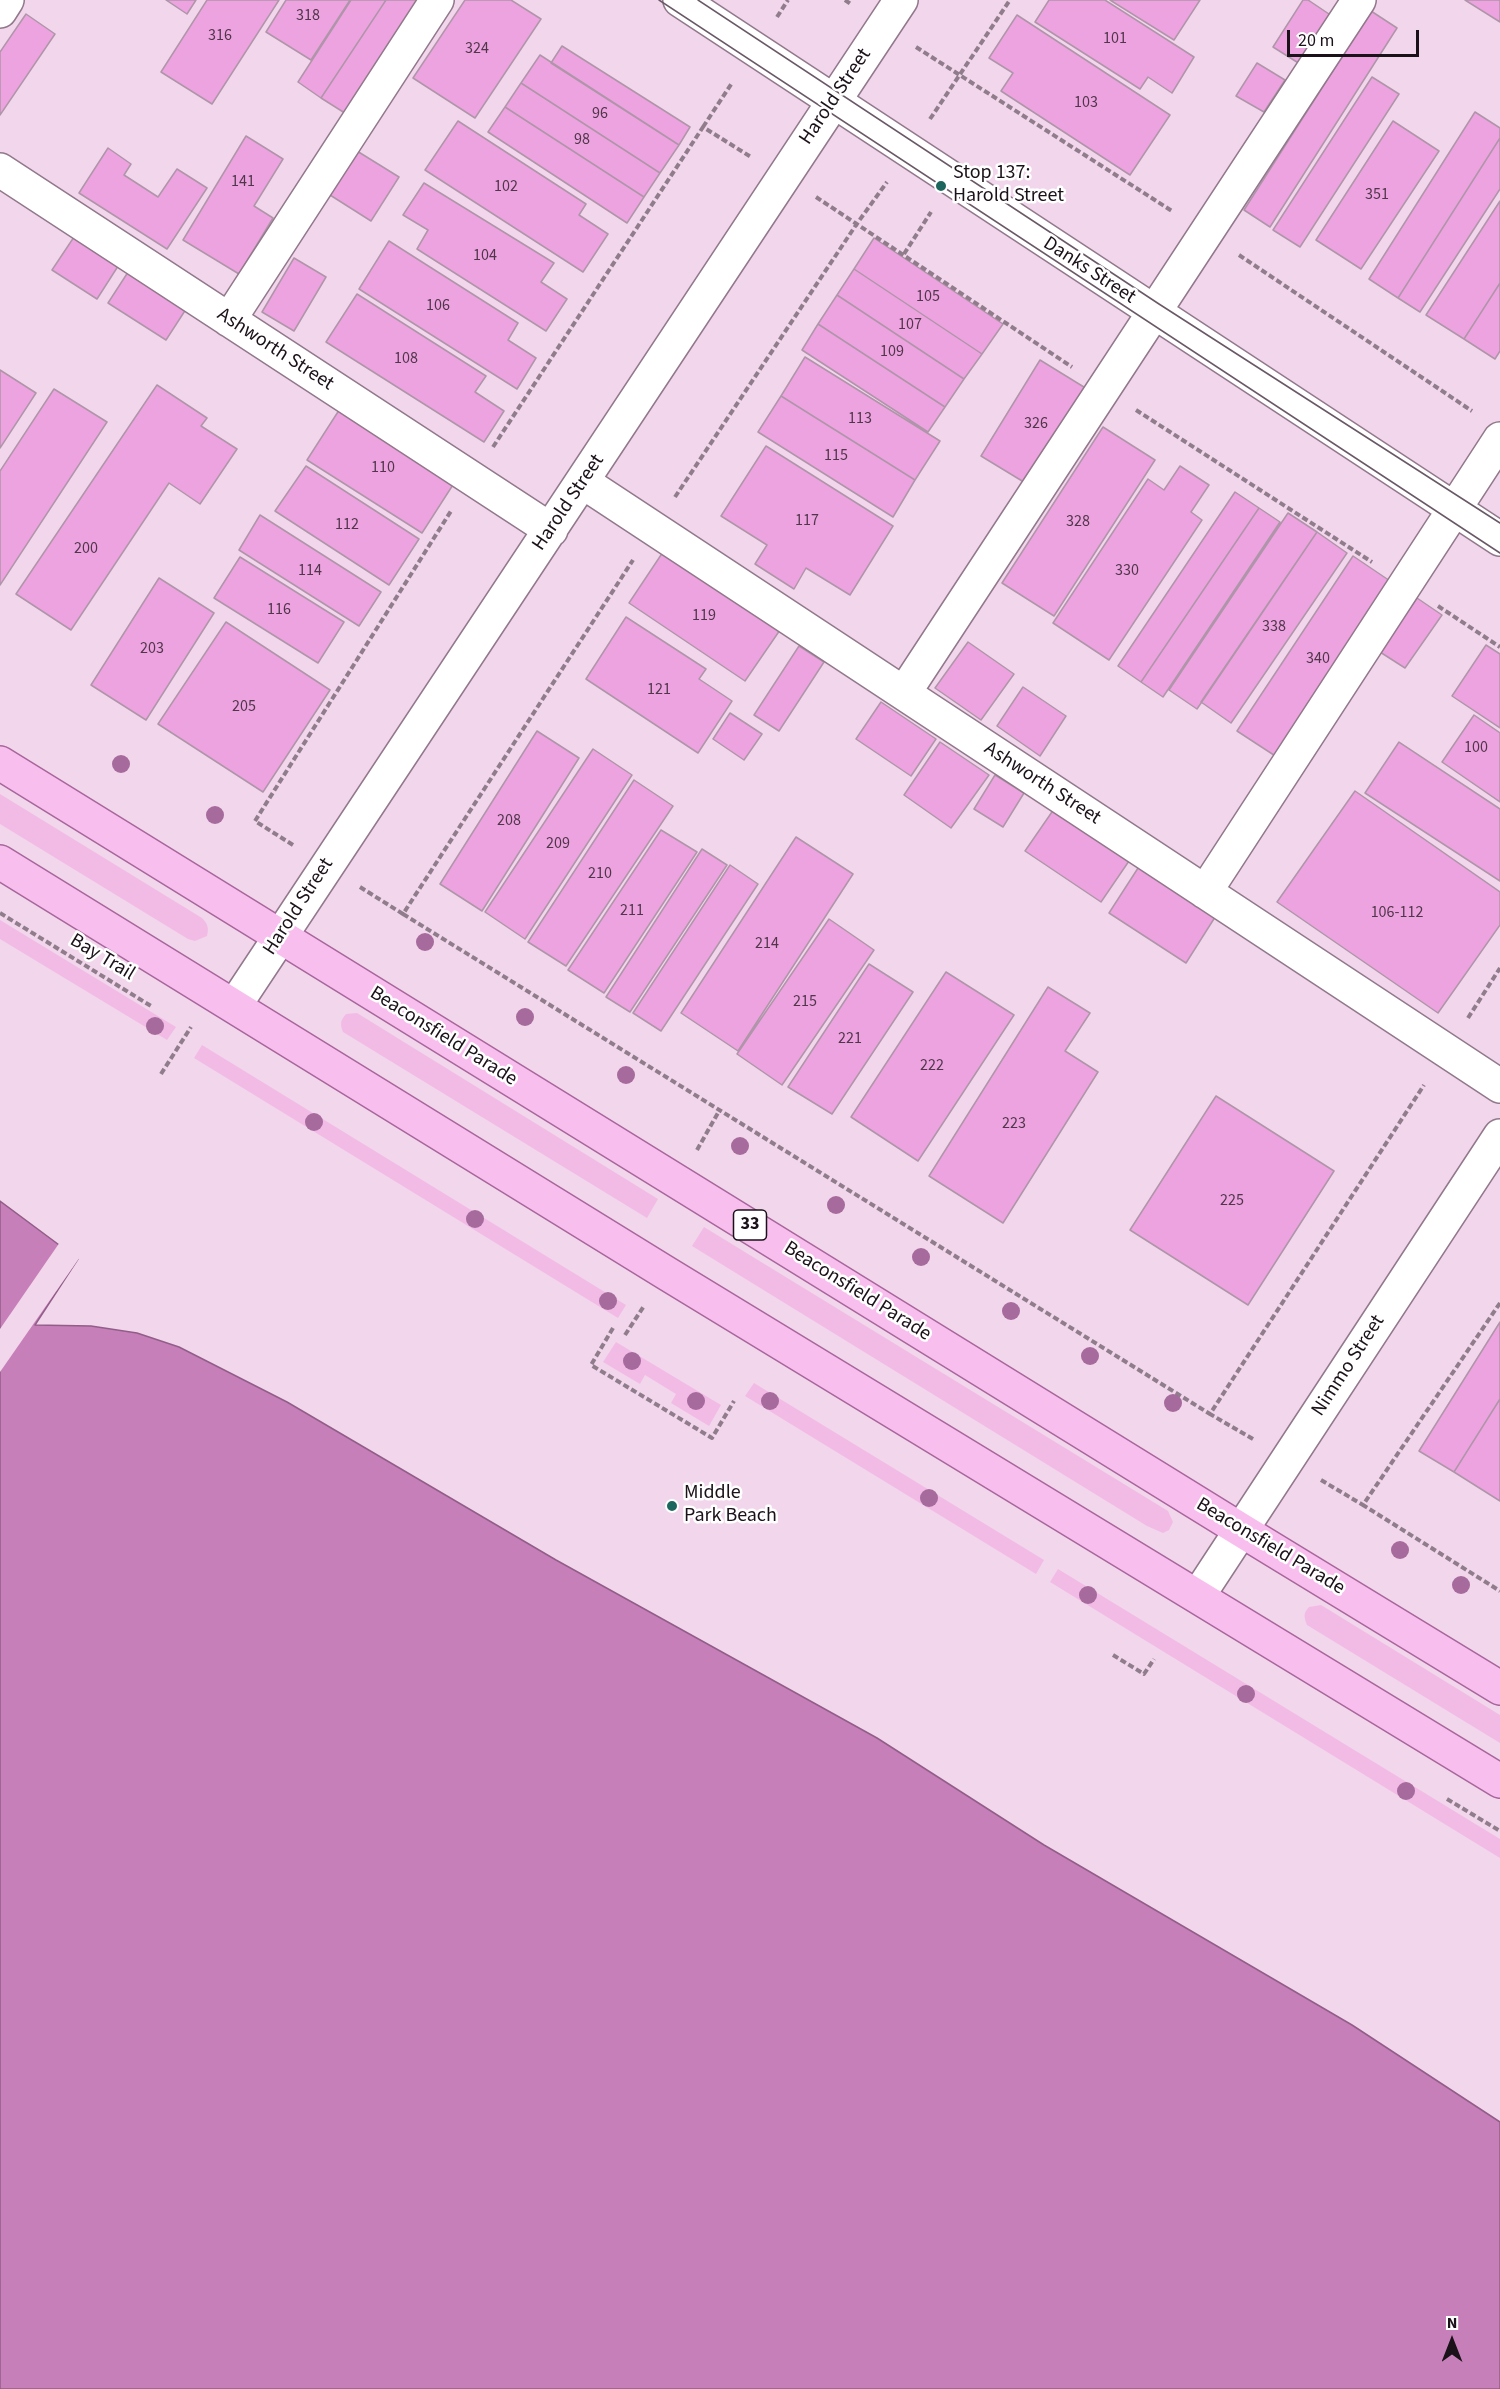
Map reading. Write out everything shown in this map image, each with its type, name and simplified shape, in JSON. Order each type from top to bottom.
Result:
[{"type":"main road","name":"Beaconsfield Parade","points":[[0,763],[1500,1688]]},
{"type":"main road","points":[[0,862],[666,1273],[1500,1781]]},
{"type":"street","points":[[0,10],[7,0]]},
{"type":"street","points":[[229,320],[437,0]]},
{"type":"street","name":"Danks Street","points":[[680,0],[1500,539]]},
{"type":"street","name":"Harold Street","points":[[235,1005],[901,0]]},
{"type":"street","points":[[904,693],[1359,0]]},
{"type":"street","name":"Ashworth Street","points":[[0,170],[551,530]]},
{"type":"street","points":[[1205,892],[1500,439]]},
{"type":"street","name":"Ashworth Street","points":[[583,482],[1500,1086]]},
{"type":"street","name":"Nimmo Street","points":[[1198,1596],[1500,1136]]},
{"type":"path","points":[[960,74],[1010,0]]},
{"type":"path","points":[[879,195],[856,225],[904,254],[1105,389],[1500,647]]},
{"type":"path","points":[[904,254],[932,210]]},
{"type":"path","name":"Bay Trail","points":[[0,913],[159,1011]]},
{"type":"path","points":[[403,915],[1500,1591]]},
{"type":"path","points":[[1210,1414],[1500,968]]},
{"type":"path","points":[[161,1074],[189,1029]]},
{"type":"path","points":[[1363,1505],[1500,1304]]},
{"type":"path","points":[[614,1328],[591,1365],[712,1438],[734,1401]]},
{"type":"path","points":[[1113,1655],[1144,1674],[1154,1659]]},
{"type":"shaded area","points":[[0,794],[202,918],[206,922],[207,936],[195,941],[188,939],[0,824]]},
{"type":"shaded area","points":[[0,920],[176,1027],[167,1040],[0,939]]},
{"type":"shaded area","points":[[357,1013],[658,1199],[647,1218],[343,1032],[341,1023],[344,1016]]},
{"type":"shaded area","points":[[202,1045],[626,1305],[618,1318],[194,1058]]},
{"type":"shaded area","points":[[0,1201],[78,1259],[35,1325],[91,1326],[137,1333],[179,1347],[287,1402],[556,1560],[877,1738],[1044,1845],[1352,2025],[1500,2122],[1500,2389],[0,2389]]},
{"type":"shaded area","points":[[704,1227],[1168,1511],[1173,1522],[1169,1530],[1163,1533],[1147,1526],[692,1246]]},
{"type":"shaded area","points":[[616,1342],[721,1405],[709,1426],[671,1403],[676,1394],[645,1375],[640,1384],[603,1362]]},
{"type":"shaded area","points":[[754,1383],[1044,1560],[1036,1574],[745,1396]]},
{"type":"shaded area","points":[[1058,1569],[1500,1839],[1500,1858],[1050,1582]]},
{"type":"shaded area","points":[[1321,1605],[1500,1715],[1500,1743],[1307,1625],[1305,1615],[1307,1609]]},
{"type":"pier","points":[[60,1242],[80,1257],[0,1372],[0,1329]]},
{"type":"building","points":[[166,0],[196,0],[187,14]]},
{"type":"building","points":[[207,0],[279,0],[212,104],[161,72]]},
{"type":"building","points":[[286,0],[350,0],[311,60],[266,32]]},
{"type":"building","points":[[351,0],[386,0],[321,98],[298,82]]},
{"type":"building","points":[[386,0],[425,0],[348,115],[321,98]]},
{"type":"building","points":[[465,0],[511,0],[541,19],[475,118],[413,78]]},
{"type":"building","points":[[1049,0],[1105,0],[1194,57],[1172,93],[1148,77],[1140,89],[1035,22]]},
{"type":"building","points":[[1110,0],[1200,0],[1174,40]]},
{"type":"building","points":[[1303,0],[1308,0],[1332,16],[1300,64],[1273,47]]},
{"type":"building","points":[[1465,0],[1500,0],[1500,22]]},
{"type":"building","points":[[1371,11],[1397,28],[1270,227],[1244,210]]},
{"type":"building","points":[[26,14],[55,34],[0,115],[0,52]]},
{"type":"building","points":[[1017,15],[1170,115],[1130,175],[1001,91],[1013,73],[989,58]]},
{"type":"building","points":[[562,46],[690,127],[679,145],[551,63]]},
{"type":"building","points":[[540,55],[679,145],[660,173],[521,83]]},
{"type":"building","points":[[1257,63],[1285,80],[1264,112],[1236,96]]},
{"type":"building","points":[[1372,77],[1399,94],[1300,247],[1273,230]]},
{"type":"building","points":[[521,83],[660,173],[644,197],[505,107]]},
{"type":"building","points":[[505,107],[644,197],[627,223],[488,132]]},
{"type":"building","points":[[1475,112],[1500,128],[1500,138],[1398,298],[1369,279]]},
{"type":"building","points":[[458,121],[586,204],[579,215],[608,234],[583,272],[425,170]]},
{"type":"building","points":[[1393,121],[1439,151],[1361,269],[1316,240]]},
{"type":"building","points":[[246,136],[283,159],[254,206],[273,218],[239,274],[183,240]]},
{"type":"building","points":[[1500,138],[1500,189],[1420,312],[1398,298]]},
{"type":"building","points":[[108,148],[131,164],[124,175],[158,197],[177,169],[207,188],[167,249],[79,193]]},
{"type":"building","points":[[357,151],[399,177],[371,221],[330,195]]},
{"type":"building","points":[[424,183],[554,263],[541,282],[567,299],[546,331],[417,249],[428,230],[403,215]]},
{"type":"building","points":[[1500,201],[1500,283],[1464,339],[1426,315]]},
{"type":"building","points":[[78,231],[122,260],[97,299],[52,270]]},
{"type":"building","points":[[874,238],[1003,324],[982,354],[854,269]]},
{"type":"building","points":[[389,241],[518,323],[508,340],[536,358],[517,389],[359,289]]},
{"type":"building","points":[[294,258],[326,277],[294,331],[262,312]]},
{"type":"building","points":[[132,266],[190,303],[166,340],[108,303]]},
{"type":"building","points":[[854,269],[982,354],[964,379],[837,295]]},
{"type":"building","points":[[1500,283],[1500,351],[1495,359],[1464,339]]},
{"type":"building","points":[[357,294],[486,376],[475,392],[504,411],[484,442],[326,342]]},
{"type":"building","points":[[837,295],[964,379],[945,407],[818,324]]},
{"type":"building","points":[[818,324],[945,407],[928,432],[802,350]]},
{"type":"building","points":[[805,357],[940,441],[915,480],[781,396]]},
{"type":"building","points":[[1040,360],[1092,392],[1032,487],[981,456]]},
{"type":"building","points":[[0,370],[36,393],[0,448]]},
{"type":"building","points":[[157,385],[207,418],[201,426],[237,449],[200,504],[169,483],[71,630],[16,594]]},
{"type":"building","points":[[54,389],[107,422],[0,585],[0,471]]},
{"type":"building","points":[[781,396],[915,480],[893,517],[758,432]]},
{"type":"building","points":[[343,404],[458,477],[422,533],[307,460]]},
{"type":"building","points":[[1103,427],[1155,460],[1054,616],[1002,583]]},
{"type":"building","points":[[766,446],[893,526],[850,595],[806,568],[794,589],[755,564],[767,545],[721,516]]},
{"type":"building","points":[[306,466],[419,539],[389,585],[275,511]]},
{"type":"building","points":[[1180,466],[1209,485],[1191,512],[1202,520],[1109,660],[1053,623],[1148,479],[1164,490]]},
{"type":"building","points":[[1235,492],[1259,508],[1141,682],[1118,666]]},
{"type":"building","points":[[1259,508],[1280,522],[1163,697],[1141,682]]},
{"type":"building","points":[[1288,513],[1317,532],[1197,709],[1169,690]]},
{"type":"building","points":[[260,515],[381,592],[359,626],[239,550]]},
{"type":"building","points":[[1317,532],[1347,553],[1231,723],[1201,702]]},
{"type":"building","points":[[663,552],[780,630],[745,681],[629,603]]},
{"type":"building","points":[[1353,556],[1399,587],[1283,761],[1237,731]]},
{"type":"building","points":[[240,557],[344,622],[318,663],[214,598]]},
{"type":"building","points":[[159,578],[214,613],[146,720],[91,685]]},
{"type":"building","points":[[1417,598],[1442,615],[1405,668],[1380,652]]},
{"type":"building","points":[[626,617],[706,669],[699,679],[732,701],[698,753],[586,679]]},
{"type":"building","points":[[226,622],[330,690],[263,792],[158,724]]},
{"type":"building","points":[[968,642],[1014,674],[981,720],[935,688]]},
{"type":"building","points":[[1486,645],[1500,654],[1500,728],[1452,696]]},
{"type":"building","points":[[799,646],[824,662],[779,731],[754,715]]},
{"type":"building","points":[[1023,687],[1066,716],[1040,756],[997,726]]},
{"type":"building","points":[[881,702],[936,739],[911,776],[856,739]]},
{"type":"building","points":[[730,713],[762,734],[744,760],[713,739]]},
{"type":"building","points":[[1474,715],[1500,733],[1500,802],[1442,762]]},
{"type":"building","points":[[537,731],[579,758],[482,911],[440,884]]},
{"type":"building","points":[[940,742],[989,775],[951,828],[904,795]]},
{"type":"building","points":[[1399,742],[1500,809],[1500,881],[1365,793]]},
{"type":"building","points":[[593,749],[632,775],[525,939],[485,912]]},
{"type":"building","points":[[995,775],[1024,793],[1003,827],[974,809]]},
{"type":"building","points":[[634,780],[673,806],[566,966],[528,942]]},
{"type":"building","points":[[1355,791],[1500,892],[1500,925],[1438,1013],[1277,902]]},
{"type":"building","points":[[1054,809],[1129,861],[1101,902],[1025,851]]},
{"type":"building","points":[[661,830],[697,852],[604,993],[568,970]]},
{"type":"building","points":[[796,837],[853,874],[738,1051],[681,1013]]},
{"type":"building","points":[[702,849],[727,865],[630,1012],[606,997]]},
{"type":"building","points":[[730,865],[758,884],[661,1031],[633,1013]]},
{"type":"building","points":[[1140,865],[1217,914],[1186,963],[1109,913]]},
{"type":"building","points":[[829,919],[874,950],[782,1085],[737,1054]]},
{"type":"building","points":[[869,964],[913,992],[832,1114],[788,1087]]},
{"type":"building","points":[[946,972],[1014,1015],[918,1161],[851,1117]]},
{"type":"building","points":[[1048,987],[1090,1013],[1065,1051],[1098,1072],[1003,1223],[929,1176]]},
{"type":"building","points":[[1216,1096],[1334,1171],[1248,1305],[1130,1230]]},
{"type":"building","points":[[1500,1322],[1500,1399],[1454,1472],[1419,1451]]},
{"type":"building","points":[[1500,1399],[1500,1501],[1454,1472]]},
{"type":"tram line","points":[[659,0],[1500,553]]},
{"type":"tram line","points":[[698,0],[1159,304],[1500,523]]},
{"type":"place","name":"Stop 137: Harold Street","points":[[941,186]]},
{"type":"place","name":"Middle Park Beach","points":[[672,1506]]}]
